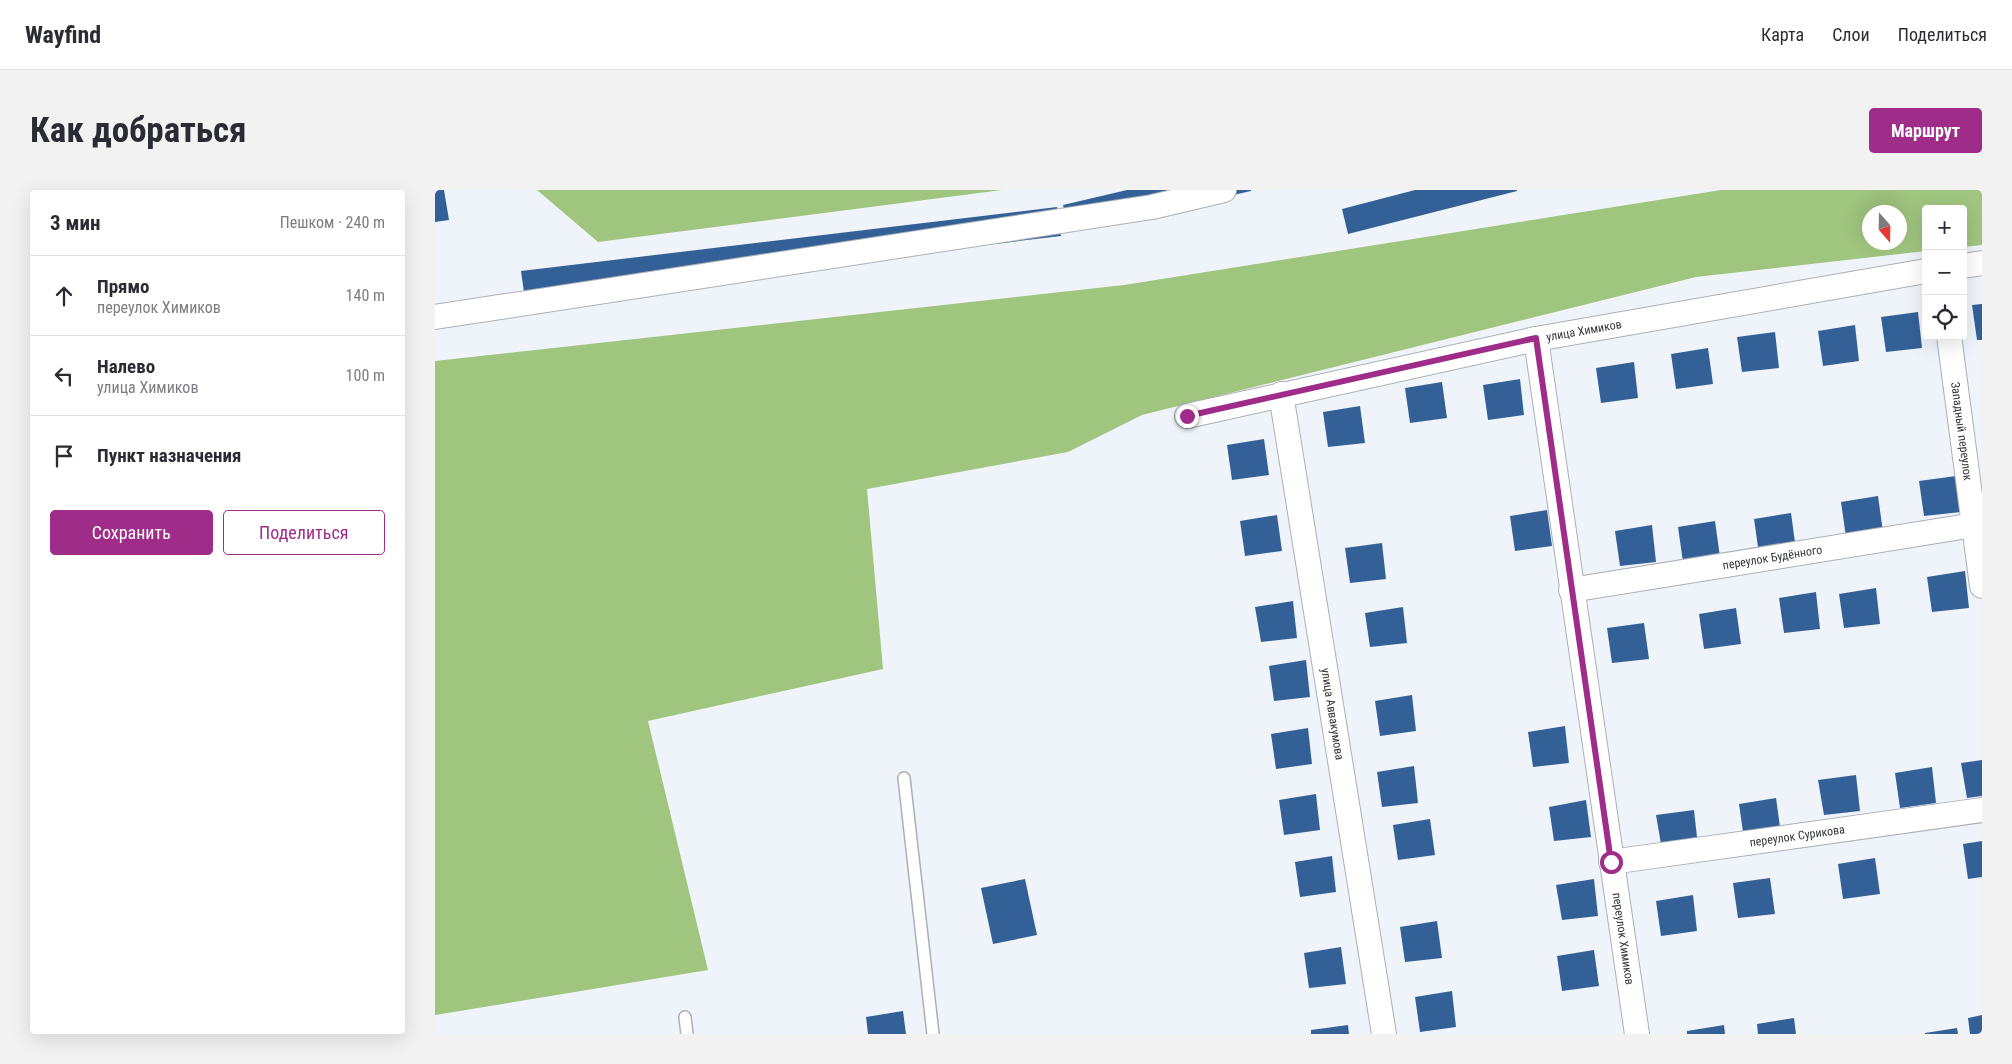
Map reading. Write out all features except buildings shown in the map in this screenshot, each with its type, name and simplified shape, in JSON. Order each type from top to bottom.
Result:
[{"type":"street","points":[[435,316],[1152,207],[1224,190]]},
{"type":"street","points":[[1967,265],[1982,263]]},
{"type":"street","name":"улица Химиков","points":[[1187,416],[1536,338],[1922,272]]},
{"type":"street","name":"переулок Химиков","points":[[1536,338],[1571,590],[1637,1034]]},
{"type":"street","name":"Западный переулок","points":[[1950,340],[1982,586]]},
{"type":"street","name":"улица Аввакумова","points":[[1281,394],[1384,1034]]},
{"type":"street","name":"переулок Будённого","points":[[1571,590],[1974,525]]},
{"type":"street","name":"переулок Сурикова","points":[[1611,862],[1982,810]]},
{"type":"lane","points":[[904,778],[933,1034]]},
{"type":"lane","points":[[685,1017],[687,1034]]},
{"type":"green space","points":[[537,190],[1002,190],[598,242]]},
{"type":"green space","points":[[1721,190],[1982,190],[1982,245],[1967,247],[1967,205],[1922,205],[1922,251],[1696,277],[1142,415],[1068,452],[867,489],[883,669],[648,721],[708,970],[435,1015],[435,361],[1124,285]]},
{"type":"route","points":[[1187,416],[1536,338],[1611,862]]}]
